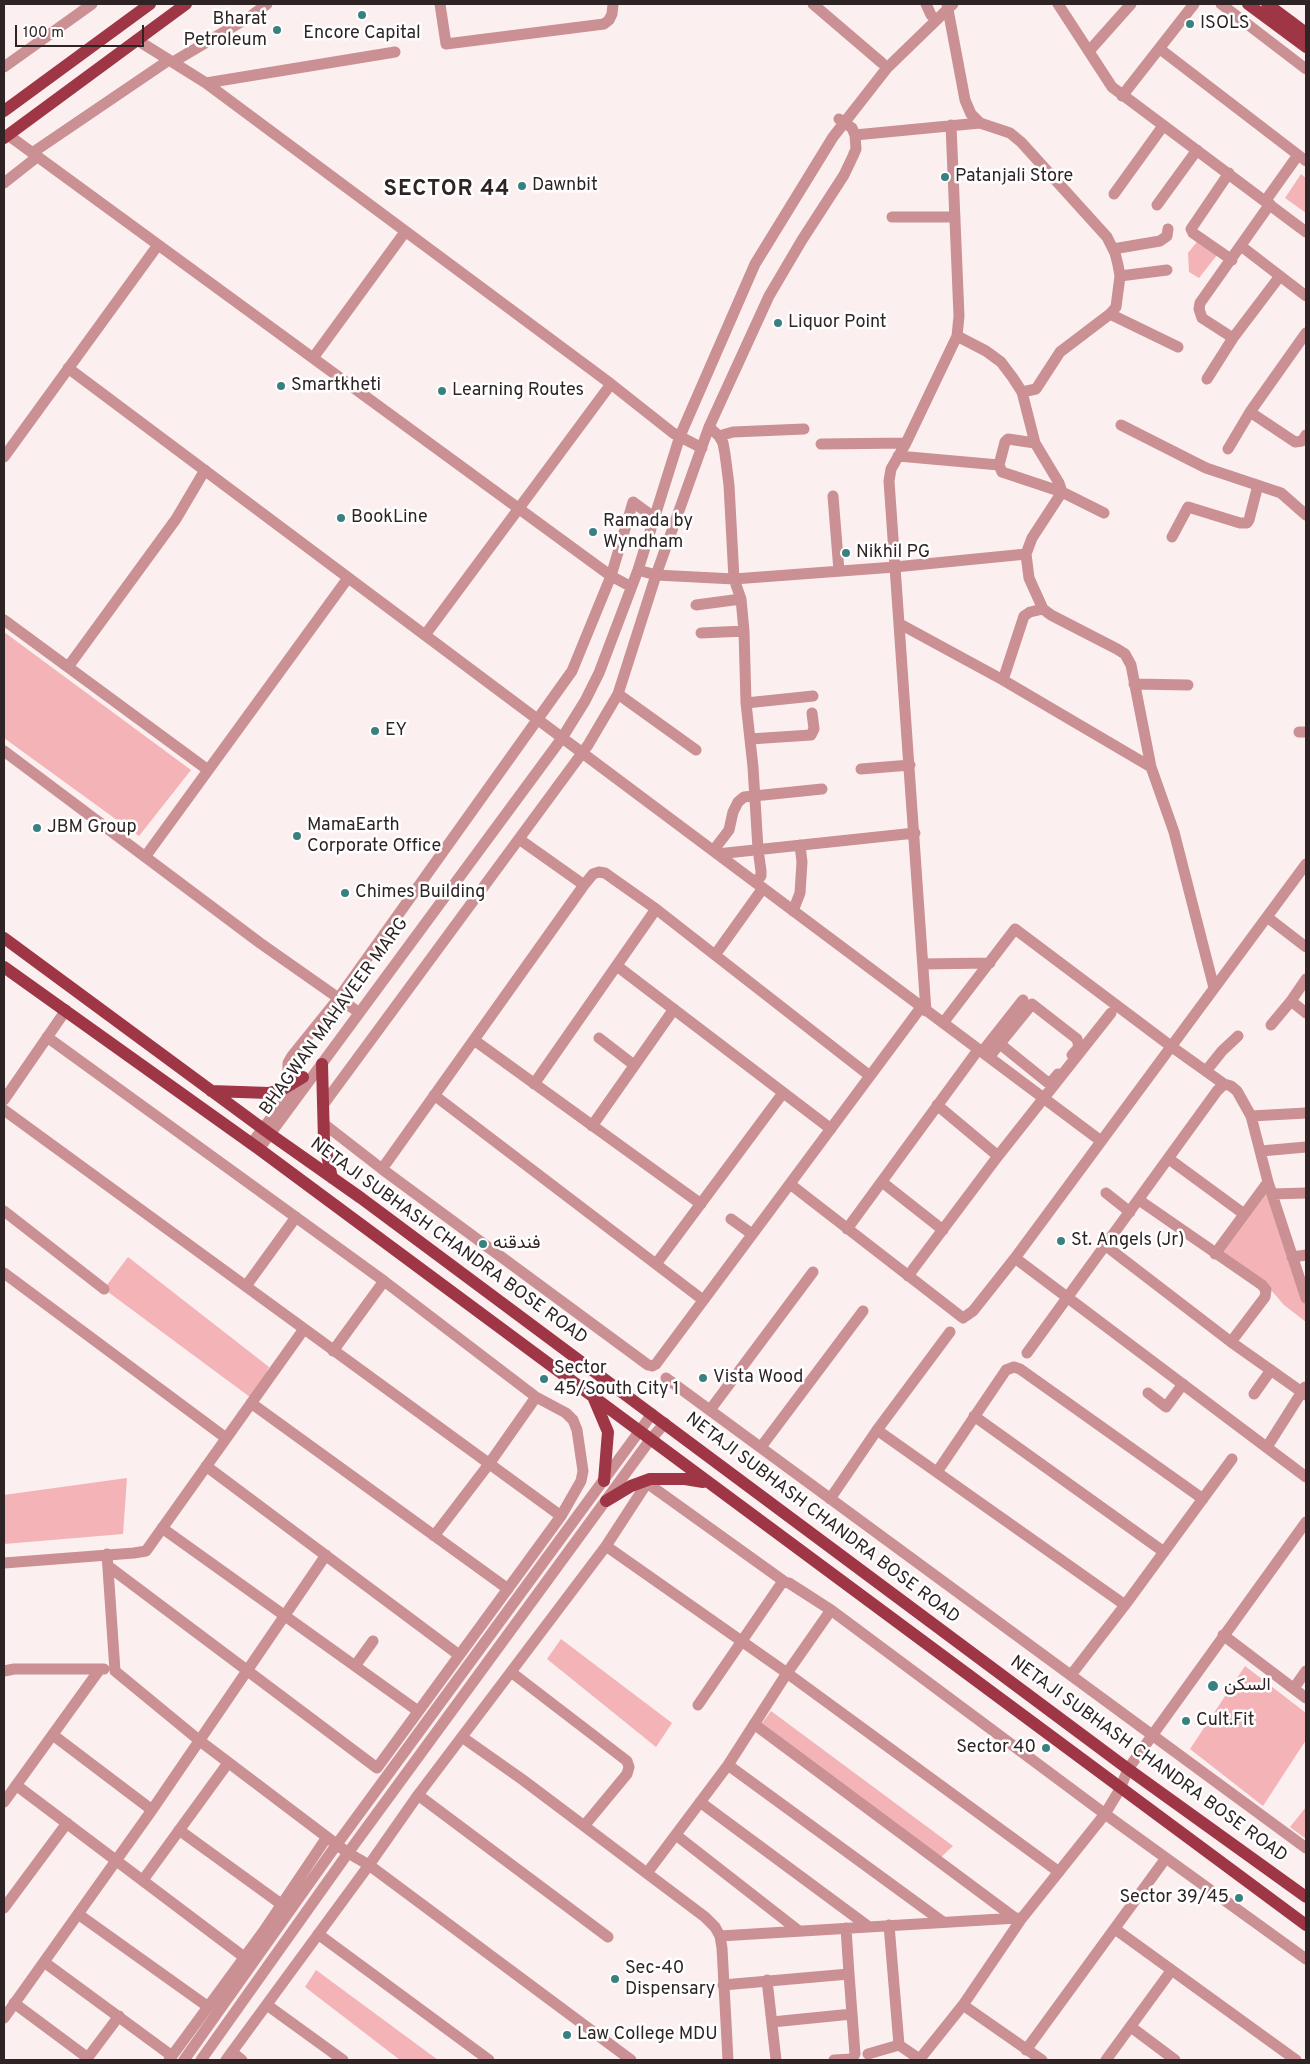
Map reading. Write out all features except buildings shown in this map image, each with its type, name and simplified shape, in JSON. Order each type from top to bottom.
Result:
[{"type":"main road","points":[[4,111],[150,4]]},
{"type":"main road","points":[[6,136],[186,4]]},
{"type":"main road","points":[[1248,4],[1306,47]]},
{"type":"main road","points":[[1267,4],[1306,34]]},
{"type":"main road","name":"NETAJI SUBHASH CHANDRA BOSE ROAD","points":[[4,938],[652,1414],[1128,1769],[1306,1897]]},
{"type":"main road","name":"NETAJI SUBHASH CHANDRA BOSE ROAD","points":[[4,967],[255,1147],[1306,1926]]},
{"type":"main road","points":[[322,1064],[326,1154],[332,1178]]},
{"type":"main road","points":[[175,1089],[188,1074]]},
{"type":"main road","points":[[211,1091],[263,1093],[276,1091],[291,1085],[303,1077]]},
{"type":"main road","points":[[593,1398],[608,1432],[604,1481]]},
{"type":"main road","points":[[606,1500],[650,1479],[684,1478],[706,1482]]},
{"type":"street","points":[[4,67],[92,4]]},
{"type":"street","points":[[4,183],[35,155],[171,61],[251,16],[264,4]]},
{"type":"street","points":[[440,4],[446,44],[604,24],[612,14],[613,4]]},
{"type":"street","points":[[813,4],[882,63]]},
{"type":"street","points":[[926,4],[931,15]]},
{"type":"street","points":[[1058,4],[1090,50],[1112,87],[1306,232]]},
{"type":"street","points":[[1090,50],[1131,4]]},
{"type":"street","points":[[1122,96],[1194,4]]},
{"type":"street","points":[[1221,4],[1306,69]]},
{"type":"street","points":[[948,5],[965,100],[971,114],[980,123]]},
{"type":"street","name":"BHAGWAN MAHAVEER MARG","points":[[841,121],[887,68],[948,5]]},
{"type":"street","name":"BHAGWAN MAHAVEER MARG","points":[[255,1147],[303,1077],[559,736],[593,670],[626,584],[648,513],[676,434],[755,264],[841,121],[882,63],[931,15],[948,5]]},
{"type":"street","points":[[137,40],[206,83],[676,434],[702,448]]},
{"type":"street","points":[[1160,49],[1302,158],[1268,202],[1232,260],[1200,303],[1199,309],[1202,318],[1233,338]]},
{"type":"street","points":[[206,83],[395,52]]},
{"type":"street","points":[[323,1105],[582,753],[618,694],[656,575],[709,427],[769,296],[850,164],[856,149],[855,135],[852,128],[841,121]]},
{"type":"street","points":[[855,135],[980,123],[1010,133],[1021,142],[1107,237],[1113,249],[1120,276],[1116,307],[1110,314],[1060,352],[1036,389],[1022,392]]},
{"type":"street","points":[[324,1124],[648,1365],[656,1364],[870,1076],[924,1009],[923,964],[910,765],[889,481],[898,456],[957,336],[958,316],[951,125]]},
{"type":"street","points":[[1114,194],[1163,126]]},
{"type":"street","points":[[6,136],[35,155],[611,576],[626,584]]},
{"type":"street","points":[[1157,205],[1197,150]]},
{"type":"street","points":[[1229,173],[1191,229],[1193,233],[1232,260]]},
{"type":"street","points":[[892,217],[955,217]]},
{"type":"street","points":[[1113,249],[1160,241],[1167,236],[1168,229]]},
{"type":"street","points":[[313,358],[405,232]]},
{"type":"street","points":[[4,457],[158,245]]},
{"type":"street","points":[[1241,246],[1306,296]]},
{"type":"street","points":[[1120,276],[1167,270]]},
{"type":"street","points":[[1206,379],[1233,338],[1280,276]]},
{"type":"street","points":[[1110,314],[1178,347]]},
{"type":"street","points":[[1228,448],[1250,412],[1306,334]]},
{"type":"street","points":[[957,336],[986,351],[1001,362],[1022,392],[1035,443],[1050,466],[1062,492]]},
{"type":"street","points":[[68,368],[1101,1142]]},
{"type":"street","points":[[425,635],[611,384]]},
{"type":"street","points":[[1250,412],[1295,442],[1302,441],[1306,435]]},
{"type":"street","points":[[1121,425],[1206,468],[1281,493],[1306,515]]},
{"type":"street","points":[[709,427],[719,436],[723,443],[729,485],[734,579],[741,599],[744,631],[746,703],[761,872],[759,885],[715,955]]},
{"type":"street","points":[[719,436],[733,432],[804,429]]},
{"type":"street","name":"BHAGWAN MAHAVEER MARG","points":[[266,1132],[322,1064],[559,736],[600,673],[638,570],[676,434]]},
{"type":"street","points":[[1035,443],[1008,439],[1000,465],[1002,472],[1062,492],[1104,513]]},
{"type":"street","points":[[821,444],[906,443]]},
{"type":"street","points":[[898,456],[1000,465]]},
{"type":"street","points":[[68,668],[176,519],[205,470]]},
{"type":"street","points":[[1172,537],[1188,507],[1240,523],[1247,522],[1258,485]]},
{"type":"street","points":[[1062,492],[1032,538],[1026,554],[1029,578],[1043,609],[1125,654],[1130,665],[1151,766],[1174,832],[1214,988]]},
{"type":"street","points":[[833,496],[839,571]]},
{"type":"street","points":[[291,1085],[288,1063],[338,998],[572,671],[611,576],[633,502],[648,513]]},
{"type":"street","points":[[638,570],[656,575],[734,579],[1026,554]]},
{"type":"street","points":[[145,857],[348,578]]},
{"type":"street","points":[[696,605],[741,599]]},
{"type":"street","points":[[624,608],[643,616]]},
{"type":"street","points":[[1002,680],[1024,616],[1030,612],[1043,609]]},
{"type":"street","points":[[4,620],[208,770]]},
{"type":"street","points":[[900,624],[1151,766]]},
{"type":"street","points":[[701,634],[744,631]]},
{"type":"street","points":[[1134,684],[1188,685]]},
{"type":"street","points":[[618,694],[696,750]]},
{"type":"street","points":[[746,703],[813,696]]},
{"type":"street","points":[[750,739],[811,735],[814,730],[812,713]]},
{"type":"street","points":[[4,751],[145,857],[354,1009]]},
{"type":"street","points":[[861,769],[910,765]]},
{"type":"street","points":[[715,852],[728,830],[738,802],[744,797],[822,789]]},
{"type":"street","points":[[715,852],[914,834]]},
{"type":"street","points":[[519,838],[584,886]]},
{"type":"street","points":[[794,911],[800,892],[802,862],[800,845]]},
{"type":"street","points":[[790,1184],[963,1318],[973,1311],[1015,1258],[1306,864]]},
{"type":"street","points":[[382,1169],[584,886],[593,874],[598,872],[606,873],[656,909],[870,1076]]},
{"type":"street","points":[[534,1084],[656,909]]},
{"type":"street","points":[[1267,917],[1306,947]]},
{"type":"street","points":[[943,1023],[1015,929],[1172,1047],[1224,1084],[1231,1086],[1251,1116],[1268,1182],[1306,1298]]},
{"type":"street","points":[[923,964],[990,963]]},
{"type":"street","points":[[617,966],[831,1129]]},
{"type":"street","points":[[1271,1025],[1306,979]]},
{"type":"street","points":[[847,1229],[937,1105],[983,1053],[1023,1000]]},
{"type":"street","points":[[1291,1001],[1306,1013]]},
{"type":"street","points":[[983,1053],[1000,1044],[1032,1004],[1077,1039],[1079,1044],[1054,1080],[1050,1082],[1000,1044]]},
{"type":"street","points":[[592,1126],[674,1009]]},
{"type":"street","points":[[4,1100],[66,1010]]},
{"type":"street","points":[[908,1276],[998,1156],[1111,1014]]},
{"type":"street","points":[[1206,1071],[1222,1051],[1238,1036]]},
{"type":"street","points":[[47,1037],[384,1281],[536,1397],[566,1413],[573,1420],[576,1430],[582,1471],[581,1481],[561,1516],[376,1768],[108,1566]]},
{"type":"street","points":[[599,1038],[634,1065]]},
{"type":"street","points":[[474,1040],[701,1204]]},
{"type":"street","points":[[1027,1352],[1224,1084]]},
{"type":"street","points":[[656,1264],[783,1093]]},
{"type":"street","points":[[434,1095],[704,1300]]},
{"type":"street","points":[[937,1105],[998,1156]]},
{"type":"street","points":[[4,1110],[561,1516]]},
{"type":"street","points":[[1251,1116],[1306,1113]]},
{"type":"street","points":[[1261,1151],[1306,1148]]},
{"type":"street","points":[[1170,1158],[1244,1214]]},
{"type":"street","points":[[882,1182],[943,1230]]},
{"type":"street","points":[[1215,1254],[1268,1182]]},
{"type":"street","points":[[1272,1194],[1306,1192]]},
{"type":"street","points":[[1106,1193],[1130,1212]]},
{"type":"street","points":[[1138,1200],[1262,1285],[1266,1290],[1265,1297],[1231,1342]]},
{"type":"street","points":[[4,1211],[104,1289]]},
{"type":"street","points":[[246,1286],[296,1217]]},
{"type":"street","points":[[731,1218],[752,1234]]},
{"type":"street","points":[[1106,1246],[1231,1342],[1305,1391],[1267,1446]]},
{"type":"street","points":[[1292,1257],[1306,1255]]},
{"type":"street","points":[[1015,1258],[1306,1477]]},
{"type":"street","points":[[710,1410],[813,1272]]},
{"type":"street","points":[[4,1273],[226,1438]]},
{"type":"street","points":[[333,1351],[384,1281]]},
{"type":"street","points":[[761,1447],[863,1311]]},
{"type":"street","points":[[4,1563],[146,1551],[304,1329]]},
{"type":"street","points":[[830,1499],[877,1430],[950,1332]]},
{"type":"street","points":[[937,1472],[974,1416],[1010,1367],[1020,1369],[1203,1499]]},
{"type":"street","points":[[1254,1394],[1271,1370]]},
{"type":"street","points":[[666,1378],[1306,1848]]},
{"type":"street","points":[[1148,1393],[1166,1408],[1183,1384]]},
{"type":"street","points":[[434,1536],[489,1464],[536,1397]]},
{"type":"street","points":[[251,1403],[508,1589]]},
{"type":"street","points":[[184,2060],[337,1844],[652,1414]]},
{"type":"street","points":[[974,1416],[1164,1552]]},
{"type":"street","points":[[202,2060],[348,1853],[664,1423]]},
{"type":"street","points":[[877,1430],[1125,1605]]},
{"type":"street","points":[[1070,1675],[1125,1605],[1232,1459]]},
{"type":"street","points":[[206,1466],[459,1655]]},
{"type":"street","points":[[242,2060],[229,2056],[369,1866],[418,1795],[606,1546],[647,1483],[785,1582],[790,1583],[830,1610],[1105,1814],[1306,1959]]},
{"type":"street","points":[[889,1926],[899,2045],[920,2060],[963,2005],[1018,1918],[1059,1872],[1105,1814],[1120,1789],[1128,1769],[1306,1522]]},
{"type":"street","points":[[162,1528],[418,1711]]},
{"type":"street","points":[[606,1546],[787,1673],[1059,1872]]},
{"type":"street","points":[[107,1554],[115,1671]]},
{"type":"street","points":[[4,2018],[200,1741],[326,1555]]},
{"type":"street","points":[[698,1705],[781,1584],[785,1582]]},
{"type":"street","points":[[646,1873],[728,1766],[787,1673],[830,1610]]},
{"type":"street","points":[[1223,1635],[1306,1698]]},
{"type":"street","points":[[355,1666],[373,1641]]},
{"type":"street","points":[[4,1671],[14,1669],[100,1669],[115,1671],[200,1741],[348,1853],[369,1866],[632,2060]]},
{"type":"street","points":[[4,1802],[100,1669]]},
{"type":"street","points":[[1294,1688],[1306,1670]]},
{"type":"street","points":[[511,1672],[627,1761],[629,1767],[627,1774],[584,1826]]},
{"type":"street","points":[[754,1724],[1018,1918]]},
{"type":"street","points":[[53,1735],[152,1810]]},
{"type":"street","points":[[462,1737],[584,1826],[715,1926],[720,1936],[728,2060]]},
{"type":"street","points":[[143,1880],[228,1762]]},
{"type":"street","points":[[728,1766],[943,1922]]},
{"type":"street","points":[[16,1785],[244,1957]]},
{"type":"street","points":[[418,1795],[608,1937]]},
{"type":"street","points":[[700,1802],[869,1927]]},
{"type":"street","points":[[4,1908],[67,1823]]},
{"type":"street","points":[[179,1830],[281,1904]]},
{"type":"street","points":[[676,1835],[799,1931]]},
{"type":"street","points":[[44,1962],[119,2016],[170,2058],[328,1837]]},
{"type":"street","points":[[1026,2050],[1166,1858]]},
{"type":"street","points":[[78,1914],[207,2006]]},
{"type":"street","points":[[720,1936],[1018,1918]]},
{"type":"street","points":[[834,2060],[854,2057],[846,1928]]},
{"type":"street","points":[[1115,1929],[1296,2060]]},
{"type":"street","points":[[318,1934],[489,2060]]},
{"type":"street","points":[[1106,2060],[1171,1971]]},
{"type":"street","points":[[723,1985],[849,1974]]},
{"type":"street","points":[[767,1980],[776,2060]]},
{"type":"street","points":[[14,2003],[87,2059],[119,2016]]},
{"type":"street","points":[[963,2005],[1042,2060]]},
{"type":"street","points":[[266,2006],[343,2060]]},
{"type":"street","points":[[772,2022],[852,2014]]},
{"type":"street","points":[[1131,2027],[1175,2060]]},
{"type":"street","points":[[868,2054],[899,2045]]},
{"type":"shaded area","points":[[1301,174],[1306,178],[1306,213],[1285,198]]},
{"type":"shaded area","points":[[1200,238],[1217,255],[1199,278],[1189,272],[1188,253]]},
{"type":"shaded area","points":[[4,632],[191,770],[139,836],[4,738]]},
{"type":"shaded area","points":[[1266,1187],[1306,1303],[1306,1322],[1284,1305],[1271,1290],[1218,1253]]},
{"type":"shaded area","points":[[128,1257],[269,1367],[254,1400],[104,1289]]},
{"type":"shaded area","points":[[127,1478],[123,1534],[4,1544],[4,1495]]},
{"type":"shaded area","points":[[561,1639],[672,1723],[656,1747],[547,1659]]},
{"type":"shaded area","points":[[1245,1666],[1306,1713],[1306,1740],[1263,1806],[1190,1749]]},
{"type":"shaded area","points":[[771,1711],[953,1846],[939,1859],[762,1723]]},
{"type":"shaded area","points":[[1306,1807],[1306,1839],[1290,1827]]},
{"type":"shaded area","points":[[316,1970],[438,2060],[400,2060],[305,1987]]},
{"type":"place","name":"Encore Capital","points":[[362,15]]},
{"type":"place","name":"ISOLS","points":[[1190,24]]},
{"type":"place","name":"Bharat Petroleum","points":[[277,30]]},
{"type":"place","name":"Patanjali Store","points":[[945,177]]},
{"type":"place","name":"Dawnbit","points":[[522,186]]},
{"type":"place","name":"Liquor Point","points":[[778,323]]},
{"type":"place","name":"Smartkheti","points":[[281,386]]},
{"type":"place","name":"Learning Routes","points":[[442,391]]},
{"type":"place","name":"BookLine","points":[[341,518]]},
{"type":"place","name":"Ramada by Wyndham","points":[[593,532]]},
{"type":"place","name":"Nikhil PG","points":[[846,553]]},
{"type":"place","name":"EY","points":[[375,731]]},
{"type":"place","name":"JBM Group","points":[[37,828]]},
{"type":"place","name":"MamaEarth Corporate Office","points":[[297,836]]},
{"type":"place","name":"Chimes Building","points":[[345,893]]},
{"type":"place","name":"St. Angels (Jr)","points":[[1061,1241]]},
{"type":"place","name":"فندقنه","points":[[483,1244]]},
{"type":"place","name":"Vista Wood","points":[[703,1378]]},
{"type":"place","name":"Sector 45/South City 1","points":[[544,1379]]},
{"type":"place","name":"السكن","points":[[1213,1686]]},
{"type":"place","name":"Cult.Fit","points":[[1186,1721]]},
{"type":"place","name":"Sector 40","points":[[1046,1748]]},
{"type":"place","name":"Sector 39/45","points":[[1239,1898]]},
{"type":"place","name":"Sec-40 Dispensary","points":[[615,1979]]},
{"type":"place","name":"Law College MDU","points":[[567,2035]]},
{"type":"district","name":"SECTOR 44","points":[[447,191]]}]
